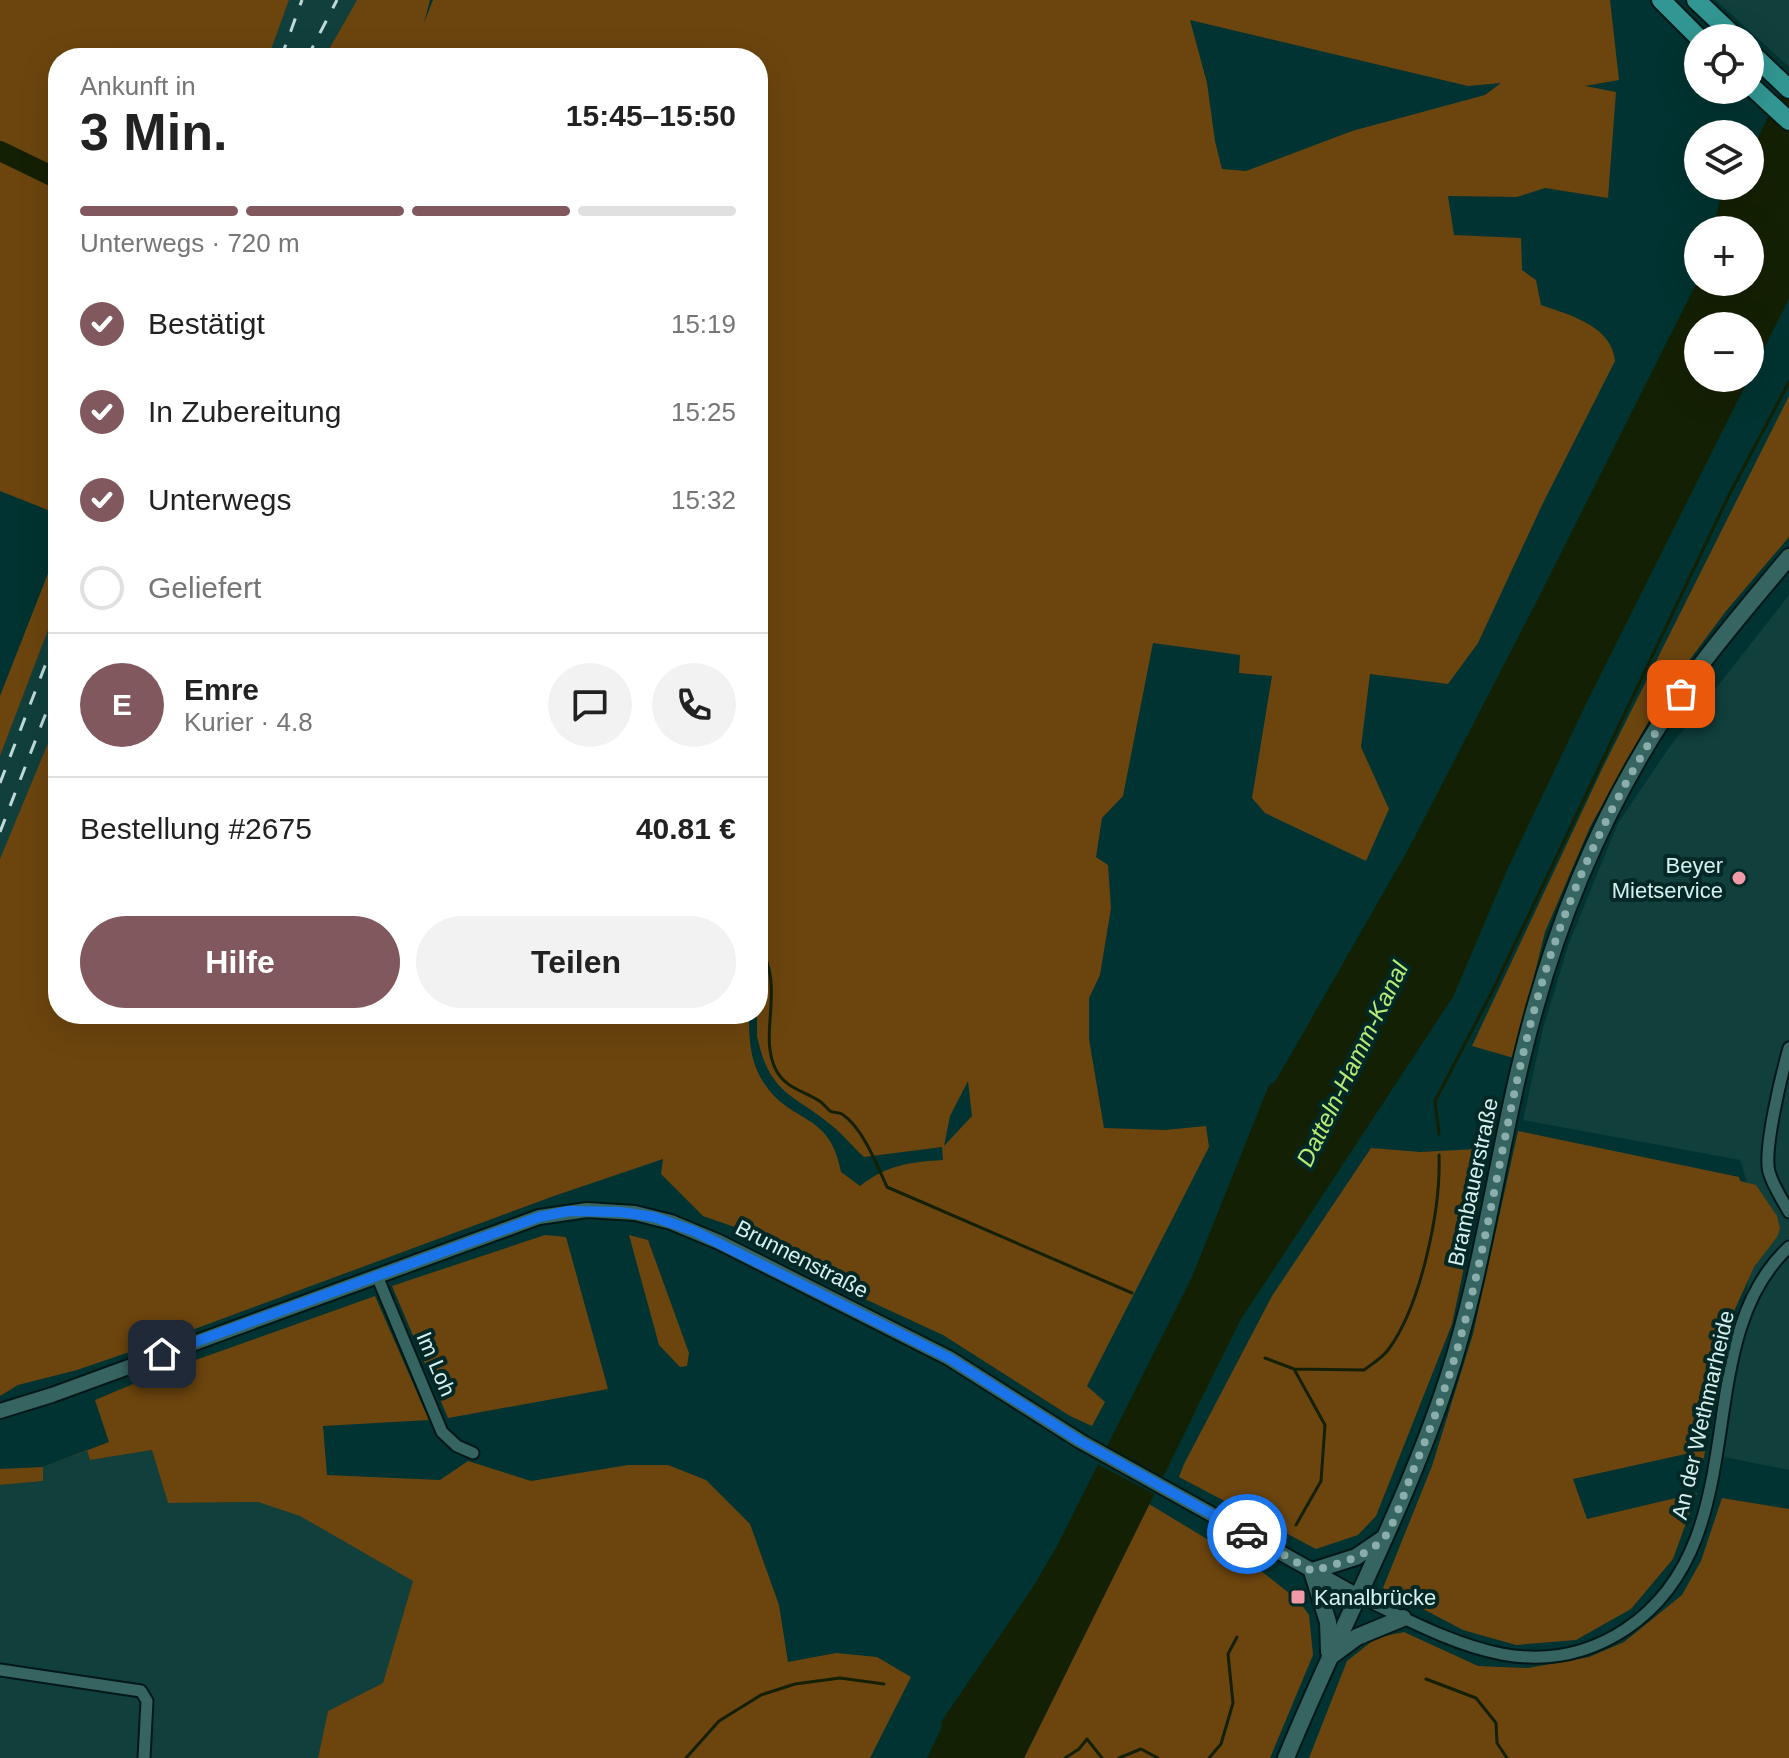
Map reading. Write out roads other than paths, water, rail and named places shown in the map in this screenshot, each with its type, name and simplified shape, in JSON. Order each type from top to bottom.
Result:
[{"type":"main road","points":[[1661,0],[1685,24]]},
{"type":"main road","points":[[1696,0],[1721,24]]},
{"type":"main road","points":[[1764,65],[1789,89]]},
{"type":"main road","points":[[1764,98],[1789,121]]},
{"type":"main road","name":"Brambauerstraße","points":[[1286,1758],[1425,1443],[1461,1334],[1534,1010],[1556,938],[1586,862],[1637,762],[1665,716],[1704,660],[1789,557]]},
{"type":"main road","points":[[1329,1657],[1328,1622],[1312,1571],[1356,1557],[1384,1538]]},
{"type":"main road","points":[[1329,1657],[1357,1637],[1403,1618]]},
{"type":"street","points":[[1789,1048],[1768,1164],[1774,1185],[1789,1212]]},
{"type":"street","name":"Brunnenstraße","points":[[0,1411],[52,1395],[552,1214],[587,1210],[621,1212],[654,1217],[719,1242],[949,1358],[1080,1441],[1358,1596]]},
{"type":"street","name":"An der Wethmarheide","points":[[1358,1596],[1403,1618],[1497,1655],[1560,1656],[1600,1644],[1637,1622],[1654,1606],[1682,1569],[1701,1523],[1710,1494],[1739,1336],[1748,1305],[1758,1284],[1789,1247]]},
{"type":"street","name":"Im Loh","points":[[377,1276],[442,1432],[457,1446],[473,1453]]},
{"type":"street","points":[[0,1670],[141,1691],[147,1701],[144,1758]]},
{"type":"water","name":"Datteln-Hamm-Kanal","points":[[1789,76],[1789,299],[1764,348],[1764,312],[1684,312],[1684,392],[1742,392],[1585,706],[1507,870],[1453,997],[1241,1319],[1024,1758],[927,1758],[942,1727],[941,1722],[1056,1548],[1192,1277],[1269,1085],[1275,1082],[1409,848],[1690,296],[1764,296],[1764,216],[1716,216],[1720,200],[1764,200],[1764,125]]},
{"type":"waterway","points":[[0,151],[48,174]]},
{"type":"waterway","points":[[1439,1134],[1435,1101],[1493,990],[1729,495],[1789,382]]},
{"type":"waterway","points":[[768,968],[771,993],[769,1041],[776,1070],[790,1086],[850,1120],[869,1148],[887,1187],[1132,1293]]},
{"type":"waterway","points":[[1265,1358],[1294,1369],[1364,1370],[1386,1353],[1410,1309],[1427,1256],[1437,1202],[1439,1155]]},
{"type":"waterway","points":[[1294,1369],[1325,1425],[1321,1481],[1296,1525]]},
{"type":"waterway","points":[[1209,1758],[1221,1744],[1233,1703],[1228,1654],[1237,1637]]},
{"type":"waterway","points":[[686,1758],[719,1721],[761,1695],[795,1684],[840,1678],[884,1684]]},
{"type":"waterway","points":[[1426,1679],[1476,1698],[1496,1723],[1497,1743],[1507,1758]]},
{"type":"waterway","points":[[1065,1758],[1087,1739],[1102,1758]]},
{"type":"waterway","points":[[1119,1758],[1141,1749],[1158,1758]]},
{"type":"railway","points":[[285,48],[302,0]]},
{"type":"railway","points":[[312,48],[337,0]]},
{"type":"railway","points":[[0,783],[48,658]]},
{"type":"railway","points":[[0,832],[48,708]]},
{"type":"place","name":"Beyer Mietservice","points":[[1739,878]]},
{"type":"place","name":"Kanalbrücke","points":[[1298,1597]]}]
